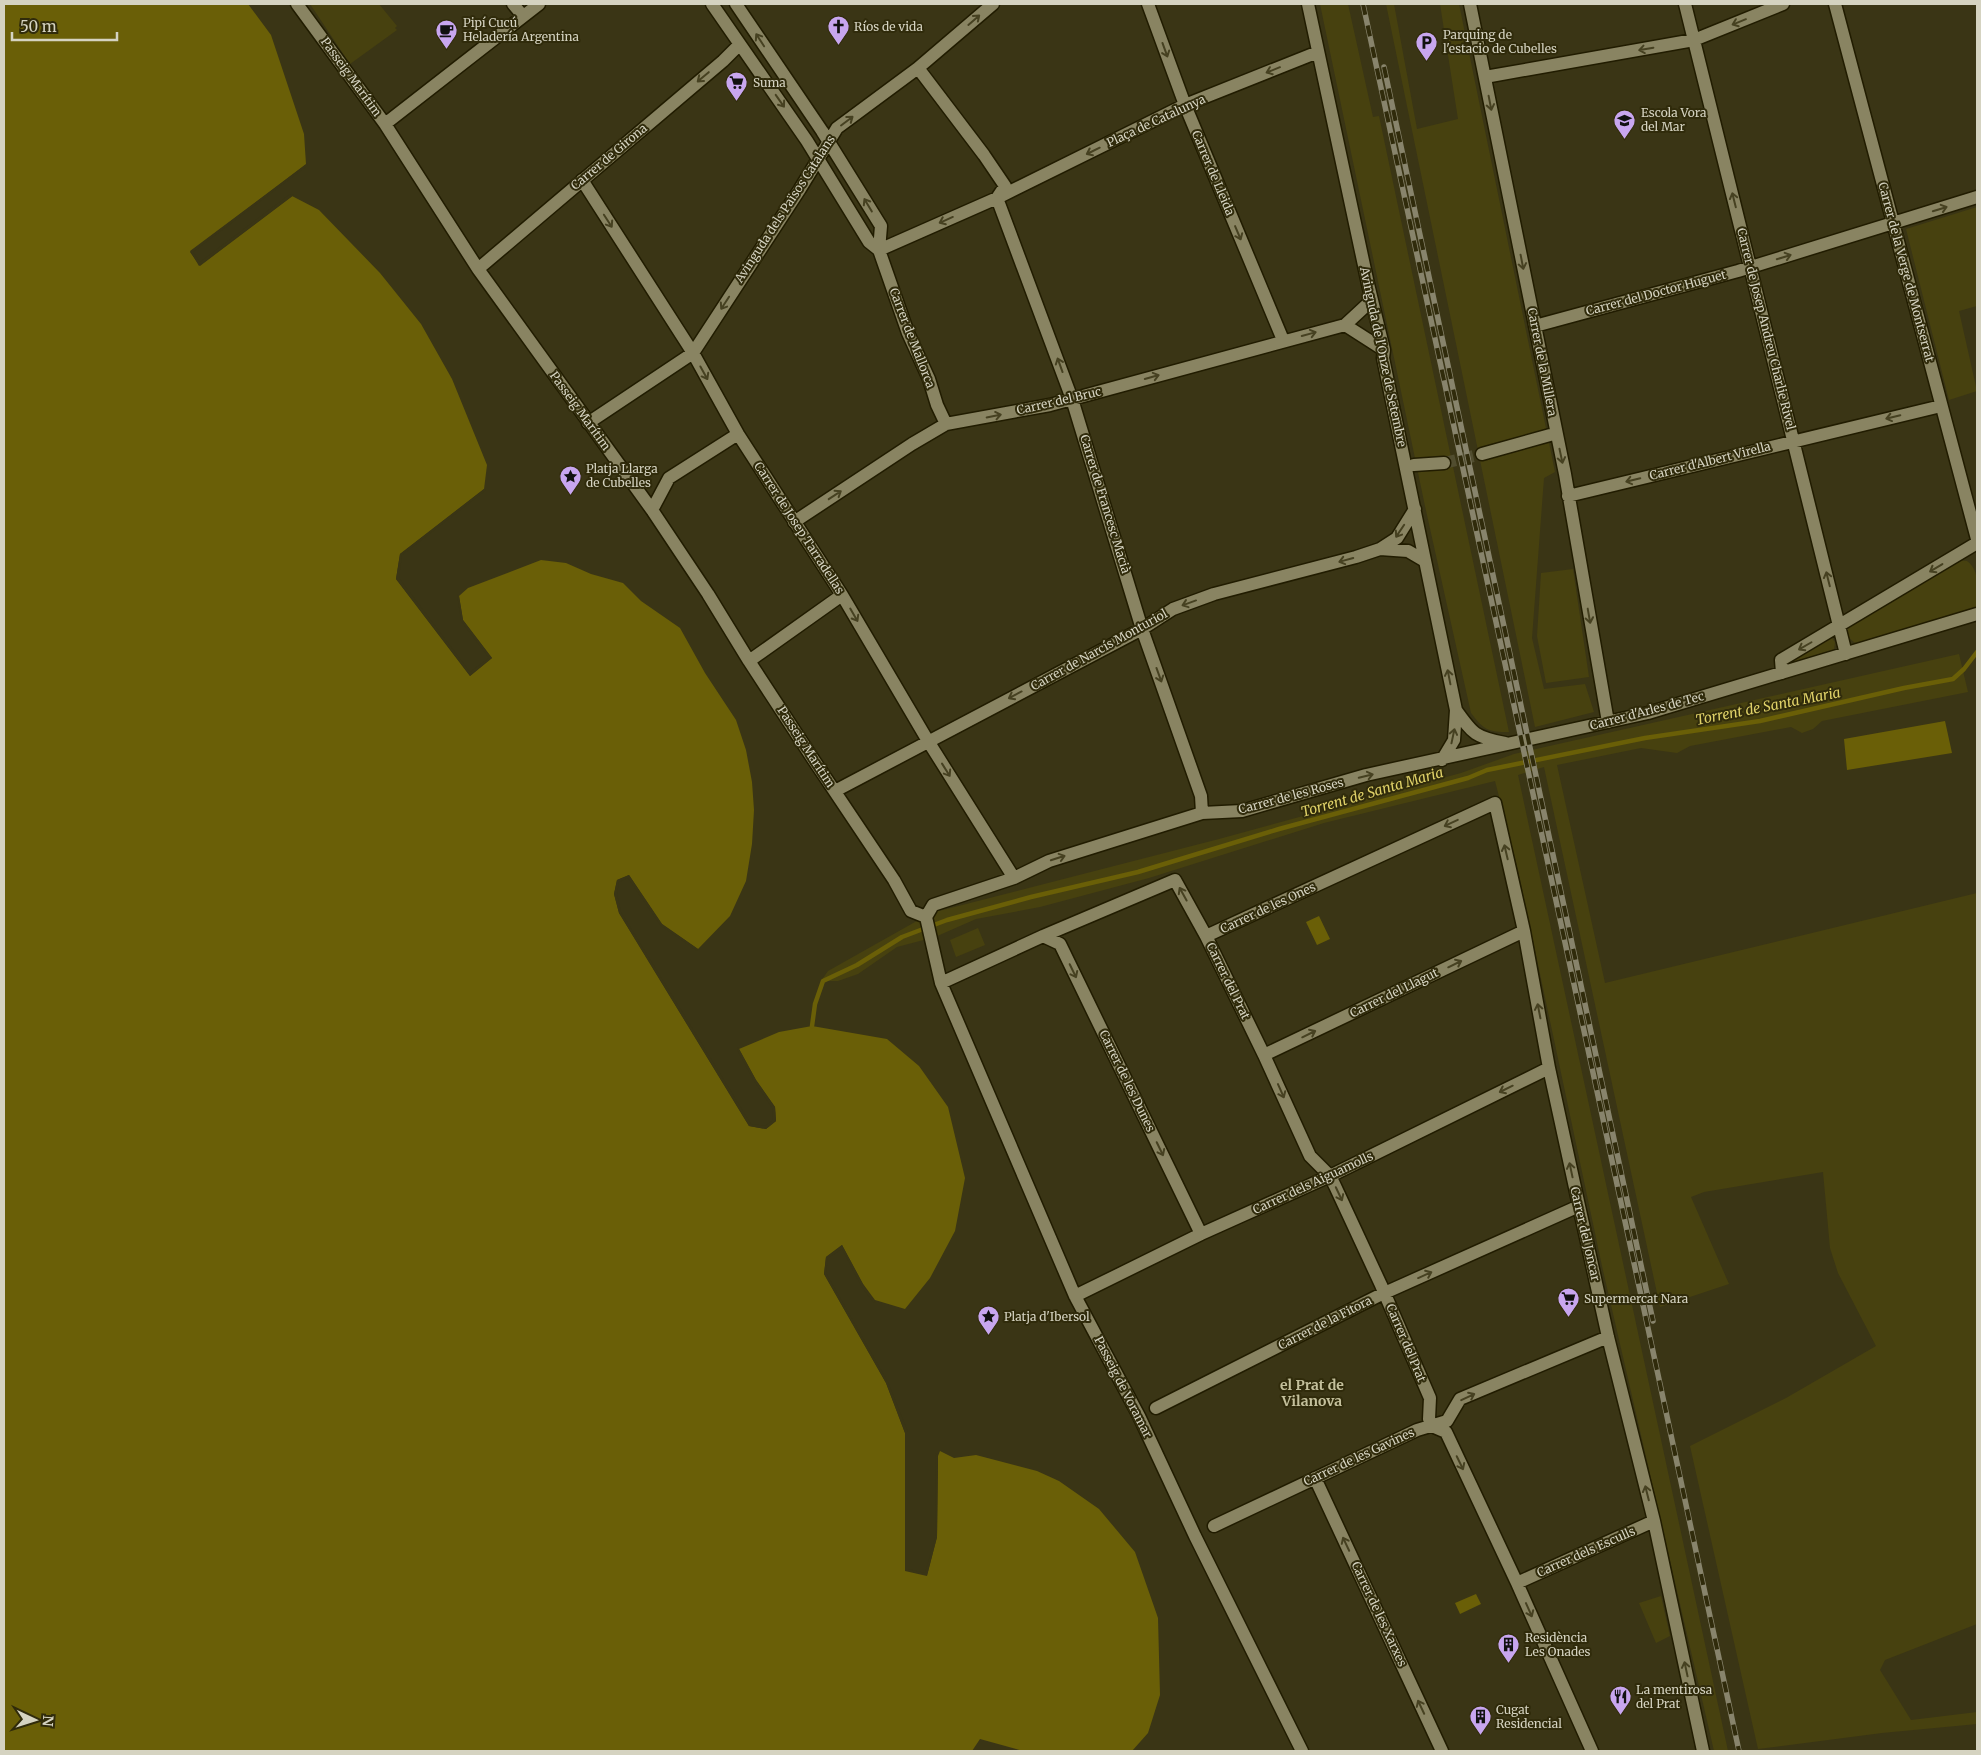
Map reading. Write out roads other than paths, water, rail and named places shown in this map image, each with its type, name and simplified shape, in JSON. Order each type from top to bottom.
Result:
[{"type":"street","name":"Passeig Marítim","points":[[297,4],[385,124],[478,269],[652,510],[894,880],[911,911],[927,919]]},
{"type":"street","points":[[513,4],[523,16]]},
{"type":"street","points":[[385,124],[539,4]]},
{"type":"street","name":"Carrer de Mallorca","points":[[712,4],[808,141],[817,159],[840,191],[869,242],[879,250]]},
{"type":"street","name":"Carrer de Mallorca","points":[[736,4],[828,141],[881,226],[879,250],[908,333],[929,379],[936,405],[946,424]]},
{"type":"street","name":"Avinguda dels Països Catalans","points":[[588,423],[692,353],[837,128],[918,68],[993,4]]},
{"type":"street","name":"Carrer de Lleida","points":[[1148,4],[1185,105],[1283,340]]},
{"type":"street","name":"Avinguda de l'Onze de Setembre","points":[[1308,4],[1384,350],[1385,367],[1456,710],[1454,740],[1442,760]]},
{"type":"street","name":"Carrer de la Millera","points":[[1470,4],[1568,496],[1608,722]]},
{"type":"street","name":"Carrer de Josep Andreu Charlie Rivel","points":[[1685,4],[1846,654]]},
{"type":"street","points":[[1485,77],[1694,40],[1783,4]]},
{"type":"street","name":"Carrer de la Verge de Montserrat","points":[[1835,4],[1977,541]]},
{"type":"street","name":"Carrer de Girona","points":[[478,269],[723,61],[739,45]]},
{"type":"street","name":"Plaça de Catalunya","points":[[879,250],[997,198],[1185,105],[1318,52]]},
{"type":"street","points":[[918,68],[984,155],[1004,186],[997,198]]},
{"type":"street","name":"Carrer de Josep Tarradellas","points":[[582,180],[692,353],[738,434],[842,595],[928,741],[1014,878]]},
{"type":"street","name":"Carrer del Doctor Huguet","points":[[1535,326],[1750,268],[1977,197]]},
{"type":"street","name":"Carrer de Francesc Macià","points":[[997,198],[1072,399],[1142,629],[1201,796],[1202,813]]},
{"type":"street","name":"Carrer del Bruc","points":[[794,522],[912,444],[946,424],[1072,399],[1283,340],[1345,325],[1372,300]]},
{"type":"street","points":[[1345,325],[1384,350]]},
{"type":"street","name":"Carrer d'Albert Virella","points":[[1568,496],[1941,406]]},
{"type":"street","points":[[652,510],[669,478],[738,434]]},
{"type":"street","points":[[1482,454],[1550,435]]},
{"type":"street","points":[[1414,465],[1444,463]]},
{"type":"street","name":"Carrer de Narcís Monturiol","points":[[834,791],[1142,629],[1174,609],[1214,594],[1380,549],[1397,538],[1415,509]]},
{"type":"street","points":[[1782,673],[1782,660],[1977,541]]},
{"type":"street","name":"Carrer de Narcís Monturiol","points":[[1380,549],[1408,551],[1425,561]]},
{"type":"street","points":[[749,661],[842,595]]},
{"type":"street","name":"Carrer d'Arles de Tec","points":[[1510,744],[1648,713],[1977,614]]},
{"type":"street","name":"Avinguda de l'Onze de Setembre","points":[[1456,710],[1471,731],[1487,740],[1510,744]]},
{"type":"street","name":"Carrer de les Roses","points":[[927,919],[933,905],[1014,878],[1049,861],[1202,813],[1242,811],[1366,775],[1510,744]]},
{"type":"street","name":"Carrer del Joncar","points":[[1495,803],[1524,931],[1549,1068],[1578,1206],[1608,1337],[1654,1520],[1703,1751]]},
{"type":"street","name":"Carrer de les Ones","points":[[941,983],[1043,936],[1175,880],[1206,936],[1495,803]]},
{"type":"street","name":"Passeig de Voramar","points":[[927,919],[941,983],[1075,1296],[1139,1416],[1195,1536],[1302,1751]]},
{"type":"street","points":[[1043,936],[1060,944],[1067,927]]},
{"type":"street","name":"Carrer del Llagut","points":[[1264,1055],[1524,931]]},
{"type":"street","name":"Carrer del Prat","points":[[1206,936],[1264,1055],[1310,1156],[1330,1176],[1430,1398],[1429,1418],[1432,1426]]},
{"type":"street","name":"Carrer de les Dunes","points":[[1060,944],[1202,1234]]},
{"type":"street","name":"Carrer dels Aiguamolls","points":[[1075,1296],[1202,1234],[1330,1176],[1549,1068]]},
{"type":"street","name":"Carrer de la Fitora","points":[[1156,1408],[1383,1294],[1578,1206]]},
{"type":"street","name":"Carrer de les Gavines","points":[[1214,1526],[1417,1430],[1447,1421],[1460,1399],[1608,1337]]},
{"type":"street","points":[[1432,1426],[1446,1432],[1517,1582],[1592,1751]]},
{"type":"street","name":"Carrer de les Xarxes","points":[[1315,1478],[1442,1751]]},
{"type":"street","name":"Carrer dels Esculls","points":[[1517,1582],[1654,1520]]},
{"type":"waterway","name":"Torrent de Santa Maria","points":[[812,1026],[815,1004],[823,981],[857,965],[902,937],[947,920],[1031,897],[1138,872],[1279,829],[1468,778],[1487,770],[1645,738],[1760,721],[1904,688],[1953,679],[1964,669],[1977,652]]},
{"type":"tunnel","points":[[1444,463],[1482,454]]},
{"type":"railway","points":[[1363,4],[1739,1751]]},
{"type":"railway","points":[[1384,67],[1653,1321]]},
{"type":"place","name":"Ríos de vida","points":[[838,46]]},
{"type":"place","name":"Pipí Cucú Heladería Argentina","points":[[447,49]]},
{"type":"place","name":"Parquing de l'estacio de Cubelles","points":[[1427,61]]},
{"type":"place","name":"Suma","points":[[737,102]]},
{"type":"place","name":"Escola Vora del Mar","points":[[1625,139]]},
{"type":"place","name":"Platja Llarga de Cubelles","points":[[570,495]]},
{"type":"place","name":"Supermercat Nara","points":[[1568,1318]]},
{"type":"place","name":"Platja d'Ibersol","points":[[988,1336]]},
{"type":"place","name":"Residència Les Onades","points":[[1509,1664]]},
{"type":"place","name":"La mentirosa del Prat","points":[[1620,1716]]},
{"type":"place","name":"Cugat Residencial","points":[[1480,1736]]},
{"type":"district","name":"el Prat de Vilanova","points":[[1312,1394]]}]
